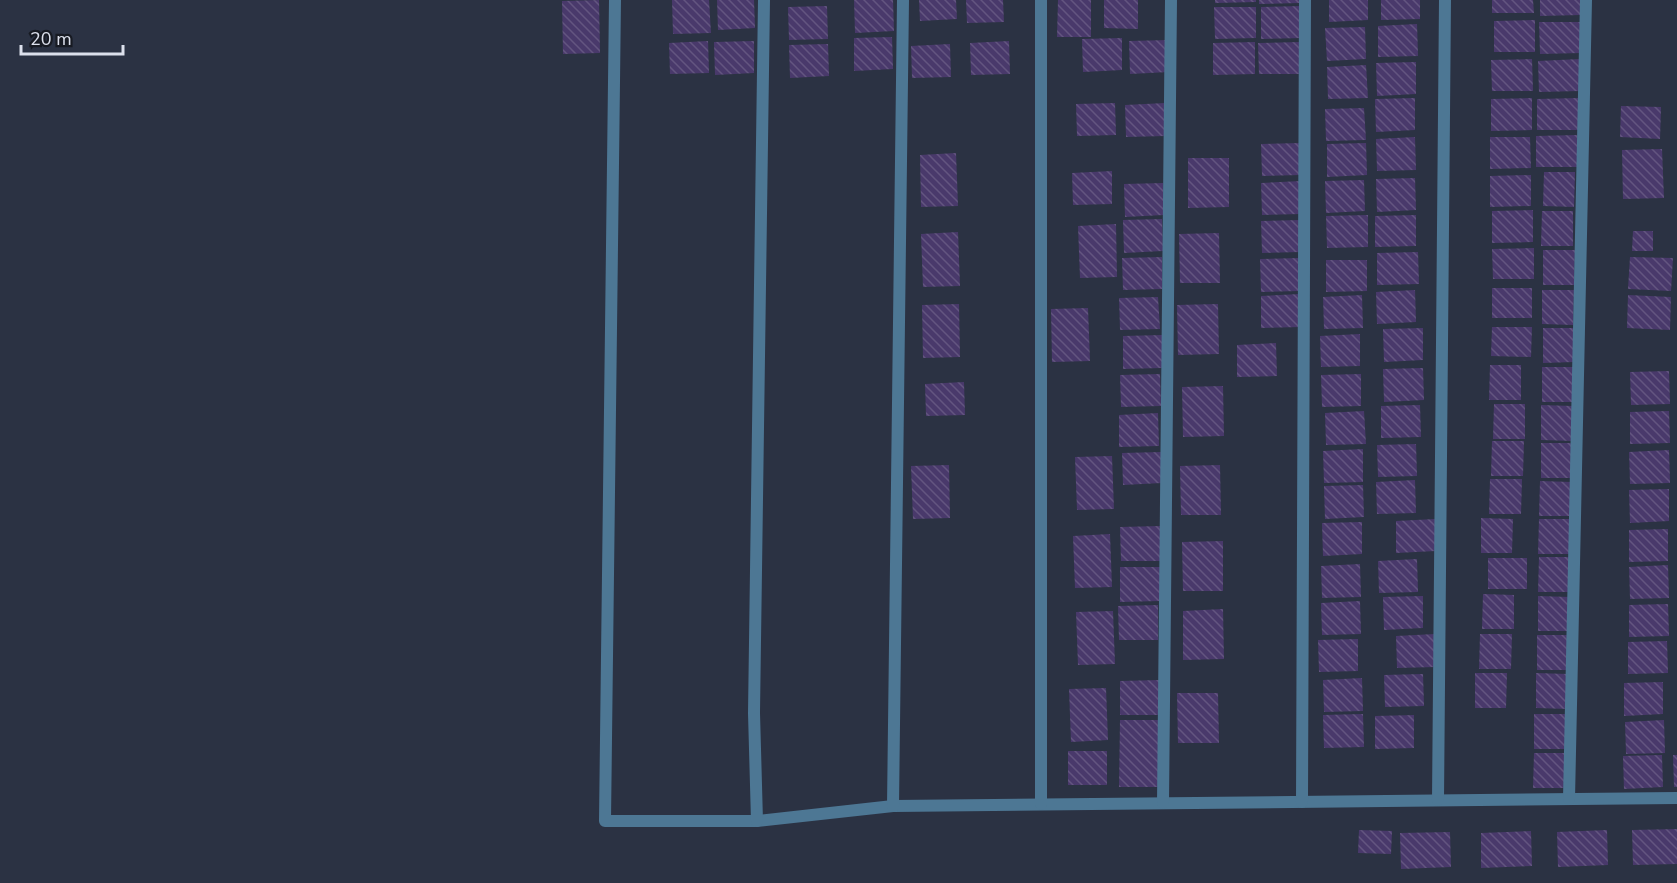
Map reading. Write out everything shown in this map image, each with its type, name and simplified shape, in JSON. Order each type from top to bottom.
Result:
[{"type":"street","points":[[615,0],[605,821],[757,821],[893,806],[1677,798]]},
{"type":"street","points":[[757,821],[754,713],[764,0]]},
{"type":"street","points":[[893,806],[903,0]]},
{"type":"street","points":[[1041,0],[1041,804]]},
{"type":"street","points":[[1162,803],[1171,0]]},
{"type":"street","points":[[1302,802],[1305,0]]},
{"type":"street","points":[[1438,800],[1445,0]]},
{"type":"street","points":[[1569,799],[1586,0]]},
{"type":"building","points":[[599,0],[600,53],[563,54],[562,1]]},
{"type":"building","points":[[672,0],[709,0],[711,33],[673,34]]},
{"type":"building","points":[[717,0],[754,0],[755,28],[718,30]]},
{"type":"building","points":[[854,0],[893,0],[894,31],[855,33]]},
{"type":"building","points":[[919,0],[956,0],[957,19],[920,21]]},
{"type":"building","points":[[966,0],[1003,0],[1004,22],[967,23]]},
{"type":"building","points":[[1058,0],[1091,0],[1091,37],[1057,37]]},
{"type":"building","points":[[1104,0],[1138,0],[1138,29],[1104,28]]},
{"type":"building","points":[[1215,0],[1256,0],[1256,2],[1215,3]]},
{"type":"building","points":[[1259,0],[1300,0],[1300,3],[1259,4]]},
{"type":"building","points":[[1329,0],[1368,0],[1368,20],[1329,22]]},
{"type":"building","points":[[1381,0],[1420,0],[1420,19],[1381,20]]},
{"type":"building","points":[[1492,0],[1533,0],[1534,13],[1492,13]]},
{"type":"building","points":[[1540,0],[1581,0],[1581,15],[1540,16]]},
{"type":"building","points":[[827,6],[828,39],[789,40],[788,7]]},
{"type":"building","points":[[1303,6],[1303,38],[1261,39],[1261,7]]},
{"type":"building","points":[[1214,7],[1256,7],[1256,38],[1215,39]]},
{"type":"building","points":[[1535,20],[1535,52],[1494,52],[1494,21]]},
{"type":"building","points":[[1539,22],[1581,22],[1581,53],[1540,54]]},
{"type":"building","points":[[1417,24],[1418,56],[1378,57],[1378,26]]},
{"type":"building","points":[[1365,27],[1366,59],[1327,61],[1325,28]]},
{"type":"building","points":[[892,37],[893,69],[854,71],[854,38]]},
{"type":"building","points":[[1122,38],[1122,70],[1083,72],[1082,39]]},
{"type":"building","points":[[1168,40],[1169,72],[1130,74],[1129,41]]},
{"type":"building","points":[[708,41],[709,73],[670,74],[669,43]]},
{"type":"building","points":[[754,41],[754,73],[715,75],[714,42]]},
{"type":"building","points":[[1009,41],[1010,74],[971,75],[970,43]]},
{"type":"building","points":[[1255,42],[1255,74],[1213,75],[1213,43]]},
{"type":"building","points":[[1300,42],[1300,74],[1259,74],[1258,43]]},
{"type":"building","points":[[828,44],[829,76],[790,78],[789,45]]},
{"type":"building","points":[[950,44],[951,77],[912,78],[911,46]]},
{"type":"building","points":[[1532,59],[1533,91],[1492,91],[1491,60]]},
{"type":"building","points":[[1580,59],[1580,91],[1539,92],[1538,61]]},
{"type":"building","points":[[1416,62],[1416,94],[1377,96],[1376,63]]},
{"type":"building","points":[[1366,65],[1368,98],[1328,99],[1327,67]]},
{"type":"building","points":[[1415,98],[1415,130],[1376,132],[1375,99]]},
{"type":"building","points":[[1532,98],[1532,130],[1491,131],[1491,99]]},
{"type":"building","points":[[1578,98],[1579,130],[1537,130],[1537,99]]},
{"type":"building","points":[[1115,103],[1116,135],[1077,136],[1076,104]]},
{"type":"building","points":[[1165,103],[1166,136],[1126,137],[1125,105]]},
{"type":"building","points":[[1621,106],[1661,107],[1660,139],[1620,137]]},
{"type":"building","points":[[1364,108],[1366,140],[1326,141],[1325,109]]},
{"type":"building","points":[[1577,135],[1578,167],[1536,167],[1536,136]]},
{"type":"building","points":[[1415,137],[1416,170],[1377,171],[1376,139]]},
{"type":"building","points":[[1490,137],[1530,137],[1531,168],[1490,169]]},
{"type":"building","points":[[1300,143],[1301,175],[1262,176],[1261,144]]},
{"type":"building","points":[[1366,143],[1367,175],[1327,177],[1327,144]]},
{"type":"building","points":[[1662,149],[1664,198],[1623,199],[1622,150]]},
{"type":"building","points":[[956,153],[958,206],[921,207],[920,155]]},
{"type":"building","points":[[1188,158],[1229,158],[1229,207],[1188,208]]},
{"type":"building","points":[[1112,171],[1112,204],[1073,205],[1072,173]]},
{"type":"building","points":[[1544,172],[1575,172],[1574,207],[1543,206]]},
{"type":"building","points":[[1531,175],[1531,206],[1490,207],[1490,176]]},
{"type":"building","points":[[1415,178],[1416,210],[1377,212],[1376,179]]},
{"type":"building","points":[[1364,180],[1365,211],[1326,213],[1325,181]]},
{"type":"building","points":[[1301,181],[1301,214],[1262,215],[1261,183]]},
{"type":"building","points":[[1163,183],[1164,215],[1125,217],[1124,184]]},
{"type":"building","points":[[1533,210],[1533,242],[1492,243],[1492,211]]},
{"type":"building","points":[[1542,211],[1573,211],[1573,246],[1541,246]]},
{"type":"building","points":[[1368,215],[1368,247],[1327,248],[1326,216]]},
{"type":"building","points":[[1416,215],[1416,246],[1375,247],[1375,216]]},
{"type":"building","points":[[1162,219],[1163,251],[1124,253],[1123,220]]},
{"type":"building","points":[[1300,220],[1301,252],[1262,253],[1261,221]]},
{"type":"building","points":[[1116,224],[1117,277],[1080,278],[1078,226]]},
{"type":"building","points":[[1633,231],[1653,231],[1653,251],[1632,251]]},
{"type":"building","points":[[958,232],[960,286],[923,287],[921,234]]},
{"type":"building","points":[[1219,233],[1220,283],[1180,283],[1179,234]]},
{"type":"building","points":[[1534,248],[1534,279],[1493,279],[1492,249]]},
{"type":"building","points":[[1543,250],[1575,250],[1574,285],[1543,285]]},
{"type":"building","points":[[1418,252],[1419,284],[1377,285],[1377,253]]},
{"type":"building","points":[[1162,257],[1162,289],[1123,290],[1122,258]]},
{"type":"building","points":[[1630,257],[1673,258],[1671,291],[1628,289]]},
{"type":"building","points":[[1299,258],[1300,291],[1261,292],[1260,259]]},
{"type":"building","points":[[1326,260],[1367,260],[1367,291],[1326,292]]},
{"type":"building","points":[[1492,288],[1532,288],[1532,318],[1492,318]]},
{"type":"building","points":[[1415,290],[1416,322],[1377,324],[1376,292]]},
{"type":"building","points":[[1542,290],[1574,290],[1573,325],[1542,324]]},
{"type":"building","points":[[1300,294],[1301,327],[1261,328],[1261,296]]},
{"type":"building","points":[[1362,295],[1363,328],[1324,329],[1323,297]]},
{"type":"building","points":[[1628,295],[1671,297],[1670,330],[1627,328]]},
{"type":"building","points":[[1158,297],[1160,329],[1120,330],[1119,298]]},
{"type":"building","points":[[959,304],[960,357],[923,358],[922,305]]},
{"type":"building","points":[[1218,304],[1219,354],[1178,355],[1177,305]]},
{"type":"building","points":[[1088,308],[1090,361],[1052,362],[1051,309]]},
{"type":"building","points":[[1492,327],[1532,327],[1531,357],[1491,356]]},
{"type":"building","points":[[1423,328],[1423,360],[1384,362],[1383,329]]},
{"type":"building","points":[[1543,328],[1575,328],[1574,362],[1543,363]]},
{"type":"building","points":[[1360,334],[1360,366],[1321,367],[1320,336]]},
{"type":"building","points":[[1162,335],[1162,368],[1123,369],[1123,336]]},
{"type":"building","points":[[1276,343],[1277,376],[1237,377],[1237,345]]},
{"type":"building","points":[[1490,365],[1521,365],[1521,400],[1489,400]]},
{"type":"building","points":[[1542,367],[1574,367],[1573,402],[1542,402]]},
{"type":"building","points":[[1423,368],[1424,400],[1384,402],[1383,369]]},
{"type":"building","points":[[1669,371],[1670,404],[1631,405],[1630,372]]},
{"type":"building","points":[[1160,374],[1161,406],[1121,407],[1120,375]]},
{"type":"building","points":[[1361,374],[1361,406],[1322,407],[1321,375]]},
{"type":"building","points":[[964,382],[965,415],[926,416],[925,384]]},
{"type":"building","points":[[1223,386],[1224,436],[1183,437],[1182,387]]},
{"type":"building","points":[[1494,404],[1525,404],[1525,439],[1493,439]]},
{"type":"building","points":[[1420,405],[1421,437],[1381,438],[1381,406]]},
{"type":"building","points":[[1541,405],[1573,406],[1573,441],[1541,440]]},
{"type":"building","points":[[1364,411],[1366,444],[1326,445],[1325,413]]},
{"type":"building","points":[[1669,411],[1670,443],[1630,444],[1630,412]]},
{"type":"building","points":[[1158,413],[1159,446],[1119,447],[1119,415]]},
{"type":"building","points":[[1492,441],[1524,441],[1523,476],[1491,476]]},
{"type":"building","points":[[1541,443],[1573,443],[1573,478],[1541,478]]},
{"type":"building","points":[[1416,444],[1417,476],[1378,477],[1377,445]]},
{"type":"building","points":[[1363,449],[1363,482],[1324,483],[1323,451]]},
{"type":"building","points":[[1669,450],[1670,483],[1630,484],[1629,452]]},
{"type":"building","points":[[1161,452],[1162,483],[1123,485],[1122,453]]},
{"type":"building","points":[[1112,456],[1114,509],[1077,510],[1075,457]]},
{"type":"building","points":[[949,465],[950,518],[913,519],[911,466]]},
{"type":"building","points":[[1220,465],[1221,515],[1181,515],[1180,466]]},
{"type":"building","points":[[1490,479],[1522,479],[1521,514],[1489,514]]},
{"type":"building","points":[[1415,480],[1416,513],[1377,514],[1376,482]]},
{"type":"building","points":[[1540,481],[1572,482],[1571,516],[1539,516]]},
{"type":"building","points":[[1363,485],[1364,517],[1325,519],[1324,486]]},
{"type":"building","points":[[1669,489],[1669,521],[1630,523],[1629,490]]},
{"type":"building","points":[[1481,518],[1513,519],[1512,553],[1481,553]]},
{"type":"building","points":[[1435,519],[1436,551],[1396,553],[1396,521]]},
{"type":"building","points":[[1539,519],[1571,519],[1570,554],[1538,554]]},
{"type":"building","points":[[1362,522],[1362,554],[1323,556],[1322,523]]},
{"type":"building","points":[[1160,526],[1160,561],[1121,561],[1120,527]]},
{"type":"building","points":[[1668,529],[1668,561],[1629,562],[1629,530]]},
{"type":"building","points":[[1110,534],[1112,587],[1075,588],[1073,536]]},
{"type":"building","points":[[1223,541],[1223,591],[1183,591],[1182,542]]},
{"type":"building","points":[[1539,557],[1570,557],[1570,592],[1538,592]]},
{"type":"building","points":[[1488,558],[1527,558],[1527,589],[1488,589]]},
{"type":"building","points":[[1417,559],[1418,592],[1379,593],[1378,561]]},
{"type":"building","points":[[1360,564],[1361,597],[1322,598],[1321,566]]},
{"type":"building","points":[[1668,565],[1669,598],[1630,599],[1629,567]]},
{"type":"building","points":[[1120,567],[1160,567],[1160,601],[1120,602]]},
{"type":"building","points":[[1483,594],[1514,595],[1514,629],[1482,629]]},
{"type":"building","points":[[1423,596],[1423,628],[1384,630],[1383,597]]},
{"type":"building","points":[[1538,596],[1570,597],[1570,631],[1538,631]]},
{"type":"building","points":[[1360,601],[1361,634],[1322,635],[1321,603]]},
{"type":"building","points":[[1668,604],[1669,636],[1629,637],[1629,605]]},
{"type":"building","points":[[1158,605],[1158,640],[1119,640],[1118,606]]},
{"type":"building","points":[[1223,609],[1224,659],[1183,660],[1183,611]]},
{"type":"building","points":[[1113,611],[1115,664],[1078,665],[1076,612]]},
{"type":"building","points":[[1435,634],[1436,667],[1397,668],[1396,636]]},
{"type":"building","points":[[1480,634],[1512,634],[1511,669],[1479,669]]},
{"type":"building","points":[[1537,635],[1569,635],[1568,670],[1537,670]]},
{"type":"building","points":[[1358,639],[1358,671],[1319,672],[1318,640]]},
{"type":"building","points":[[1667,641],[1668,673],[1628,674],[1628,642]]},
{"type":"building","points":[[1475,673],[1507,673],[1506,708],[1475,708]]},
{"type":"building","points":[[1536,673],[1568,674],[1568,709],[1536,708]]},
{"type":"building","points":[[1423,674],[1424,706],[1385,707],[1384,675]]},
{"type":"building","points":[[1362,678],[1363,711],[1324,712],[1323,680]]},
{"type":"building","points":[[1159,680],[1159,715],[1120,715],[1120,681]]},
{"type":"building","points":[[1663,682],[1663,714],[1624,716],[1624,683]]},
{"type":"building","points":[[1106,688],[1108,740],[1071,742],[1069,689]]},
{"type":"building","points":[[1177,693],[1218,693],[1219,743],[1178,743]]},
{"type":"building","points":[[1363,714],[1364,747],[1324,748],[1323,715]]},
{"type":"building","points":[[1534,714],[1566,714],[1566,749],[1534,749]]},
{"type":"building","points":[[1414,715],[1414,748],[1375,749],[1375,716]]},
{"type":"building","points":[[1120,720],[1159,720],[1158,787],[1119,787]]},
{"type":"building","points":[[1664,720],[1665,753],[1626,754],[1625,722]]},
{"type":"building","points":[[1068,751],[1107,751],[1107,785],[1068,785]]},
{"type":"building","points":[[1534,753],[1566,753],[1565,788],[1533,788]]},
{"type":"building","points":[[1662,755],[1663,787],[1624,789],[1623,756]]},
{"type":"building","points":[[1673,755],[1677,755],[1677,787],[1674,787]]},
{"type":"building","points":[[1677,829],[1677,864],[1633,865],[1632,830]]},
{"type":"building","points":[[1359,830],[1392,831],[1391,854],[1358,853]]},
{"type":"building","points":[[1607,830],[1608,865],[1558,867],[1557,832]]},
{"type":"building","points":[[1531,831],[1532,866],[1481,868],[1481,833]]},
{"type":"building","points":[[1450,832],[1451,867],[1401,869],[1400,833]]}]
